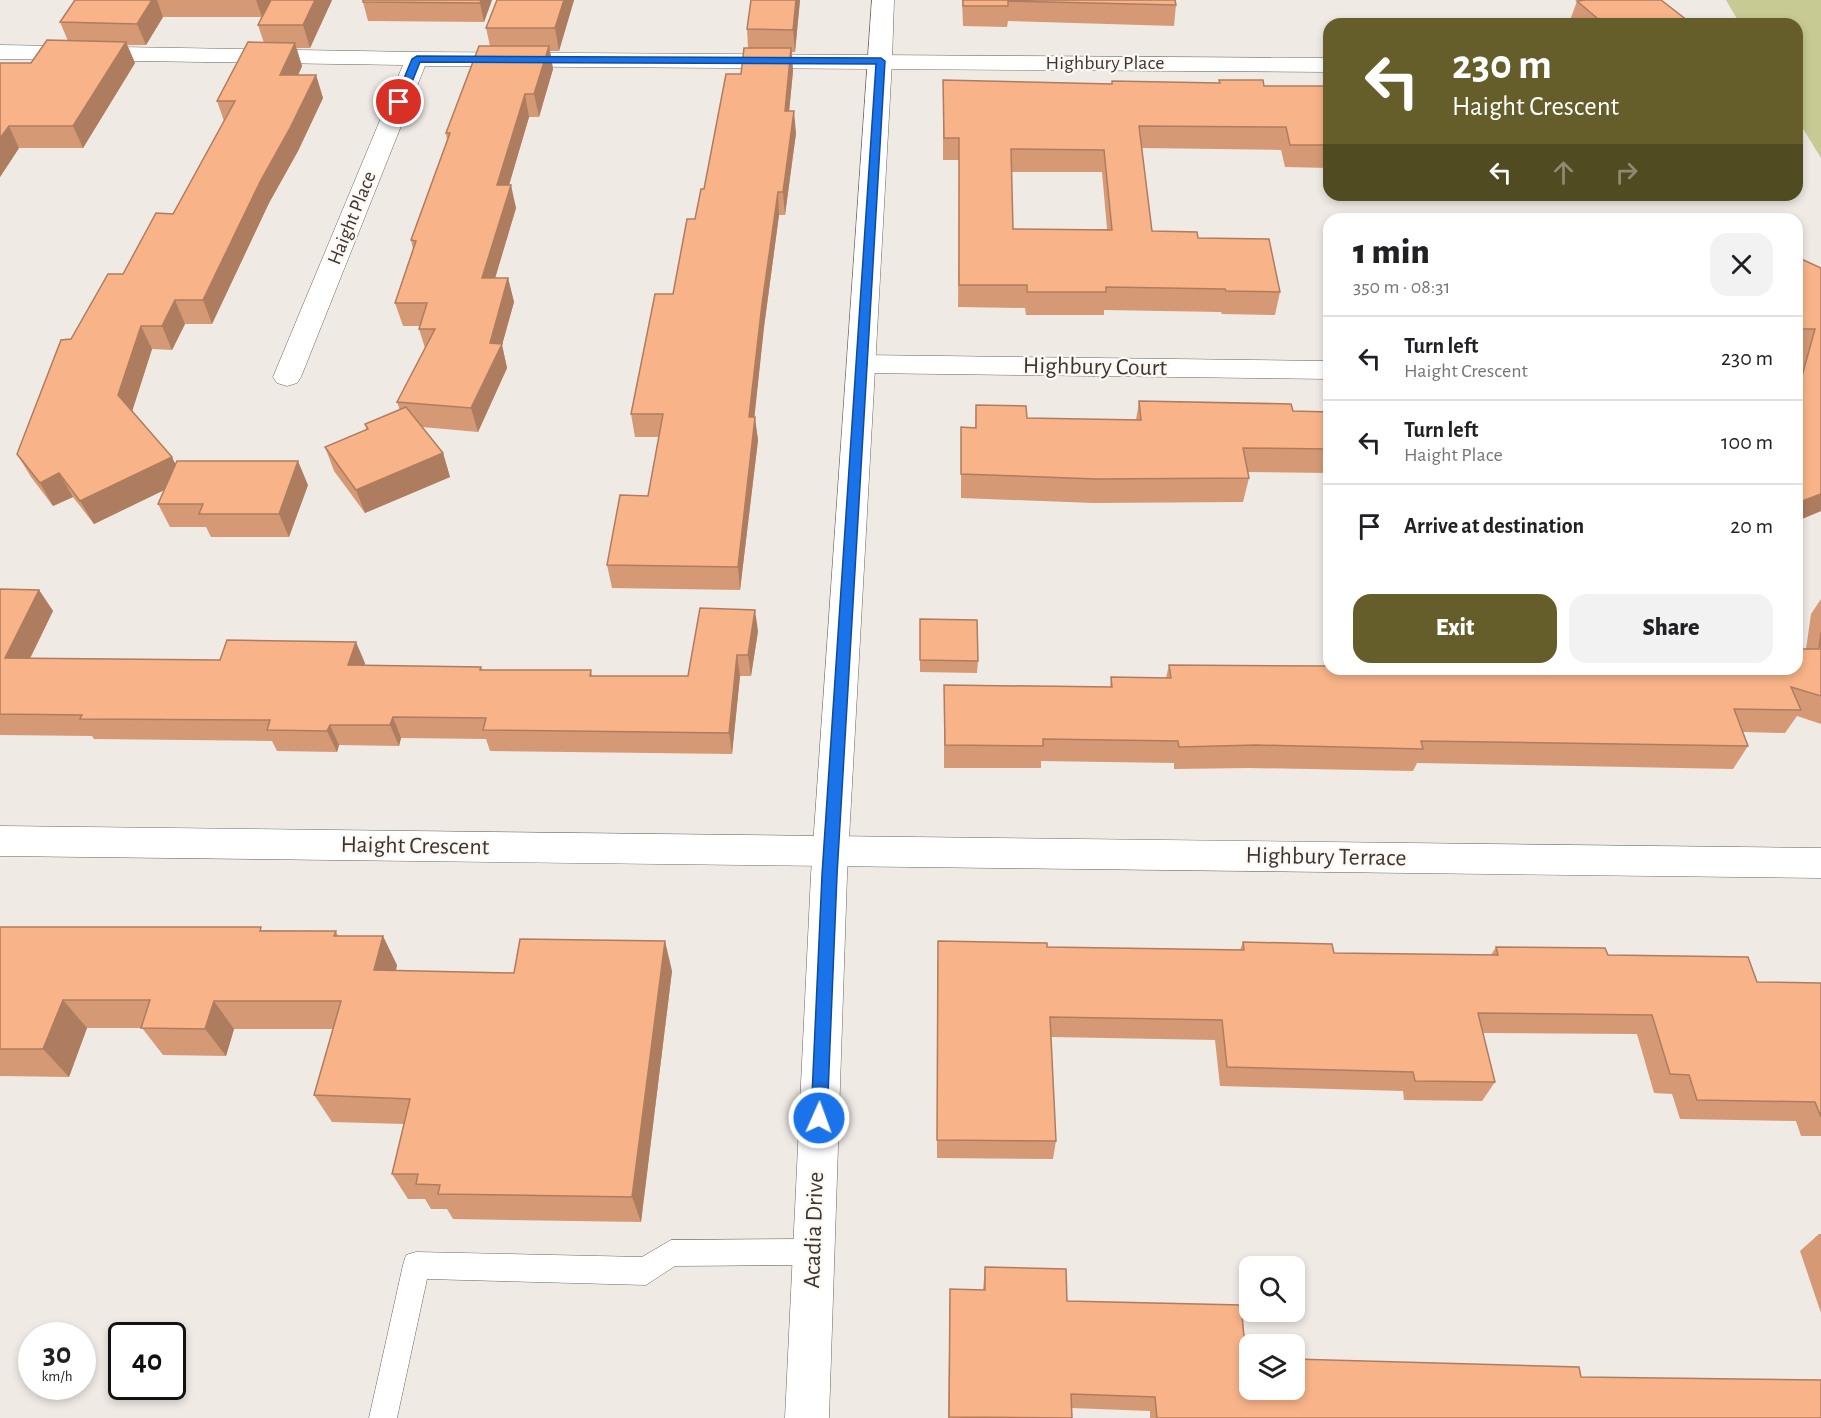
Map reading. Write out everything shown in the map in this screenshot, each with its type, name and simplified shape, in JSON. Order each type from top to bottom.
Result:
[{"type":"street","name":"Acadia Drive","points":[[807,1418],[831,850],[881,61],[882,0]]},
{"type":"street","points":[[0,52],[417,59],[881,61]]},
{"type":"street","name":"Haight Place","points":[[287,377],[417,59]]},
{"type":"street","name":"Highbury Place","points":[[881,61],[1323,65]]},
{"type":"street","name":"Highbury Court","points":[[861,364],[1323,370]]},
{"type":"street","name":"Haight Crescent","points":[[0,841],[831,850]]},
{"type":"street","name":"Highbury Terrace","points":[[831,850],[1821,863]]},
{"type":"lane","points":[[383,1418],[416,1265],[646,1271],[671,1253],[813,1252]]},
{"type":"green space","points":[[1726,0],[1821,0],[1821,158],[1803,129],[1803,18],[1736,18]]},
{"type":"building","points":[[75,0],[152,0],[137,24],[60,22]]},
{"type":"building","points":[[271,0],[315,0],[303,25],[258,25]]},
{"type":"building","points":[[363,0],[481,0],[480,3],[363,2]]},
{"type":"building","points":[[497,0],[564,0],[555,28],[486,28]]},
{"type":"building","points":[[751,0],[796,0],[793,30],[747,29]]},
{"type":"building","points":[[963,0],[1175,0],[1176,5],[1008,1],[1008,6],[963,6]]},
{"type":"building","points":[[1661,0],[1684,18],[1597,18],[1577,1]]},
{"type":"building","points":[[47,40],[126,42],[73,126],[9,126],[0,138],[0,63],[31,63]]},
{"type":"building","points":[[248,42],[295,43],[280,75],[316,75],[261,180],[203,300],[175,300],[162,326],[141,326],[118,395],[172,457],[80,501],[59,473],[40,483],[17,454],[61,340],[71,339],[108,274],[123,274],[156,213],[173,214],[235,101],[217,101]]},
{"type":"building","points":[[479,46],[549,46],[534,94],[525,94],[497,185],[511,185],[482,278],[508,278],[490,343],[502,344],[471,408],[397,402],[435,329],[419,329],[427,303],[395,303],[416,241],[411,240],[450,133],[446,133]]},
{"type":"building","points":[[744,48],[791,48],[785,111],[794,111],[783,192],[778,192],[762,304],[749,417],[755,417],[738,567],[607,565],[620,495],[648,496],[663,414],[631,414],[655,294],[673,294],[687,219],[695,219],[701,189],[704,189],[726,74],[741,74]]},
{"type":"building","points":[[943,80],[1112,84],[1112,81],[1220,83],[1219,80],[1263,80],[1264,86],[1323,86],[1323,145],[1290,145],[1286,127],[1139,126],[1152,231],[1197,232],[1198,238],[1269,239],[1280,292],[1106,287],[1106,292],[1027,292],[1027,285],[959,285],[959,138],[944,138]],"holes":[[[1011,149],[1104,150],[1112,230],[1013,229]]]},
{"type":"building","points":[[1803,260],[1821,268],[1821,494],[1803,501],[1803,372],[1815,329],[1803,329]]},
{"type":"building","points":[[1139,401],[1291,404],[1293,411],[1323,412],[1323,449],[1243,448],[1249,478],[1096,479],[961,474],[961,427],[976,428],[976,405],[1026,406],[1027,418],[1141,420]]},
{"type":"building","points":[[406,407],[443,453],[356,490],[325,447],[368,429],[365,424]]},
{"type":"building","points":[[177,461],[298,461],[279,514],[199,514],[203,504],[158,504]]},
{"type":"building","points":[[0,589],[39,590],[5,658],[220,660],[227,640],[356,642],[348,665],[481,667],[480,670],[591,670],[590,676],[688,676],[700,608],[755,610],[748,655],[737,655],[729,733],[483,730],[486,718],[393,717],[390,725],[330,725],[327,731],[267,730],[270,720],[80,719],[82,715],[0,714]]},
{"type":"building","points":[[920,619],[977,620],[978,661],[920,660]]},
{"type":"building","points":[[1821,632],[1821,696],[1791,687],[1801,710],[1734,709],[1748,746],[1421,741],[1423,749],[1256,745],[1179,747],[1178,741],[1043,739],[1043,746],[945,745],[944,685],[1112,687],[1111,677],[1171,678],[1169,665],[1323,666],[1323,675],[1803,675],[1803,649],[1819,649]]},
{"type":"building","points":[[0,927],[261,927],[260,931],[336,931],[334,936],[383,936],[374,970],[514,973],[520,939],[665,941],[632,1197],[438,1194],[440,1185],[416,1184],[418,1174],[392,1174],[410,1099],[314,1095],[341,1001],[214,1001],[205,1029],[141,1028],[150,1000],[63,1000],[43,1049],[0,1049]]},
{"type":"building","points":[[938,941],[1047,943],[1047,947],[1244,950],[1243,942],[1332,944],[1334,953],[1498,955],[1496,947],[1605,948],[1608,955],[1748,957],[1757,982],[1821,983],[1821,1117],[1815,1102],[1697,1100],[1689,1075],[1670,1074],[1652,1015],[1478,1013],[1495,1082],[1415,1081],[1413,1072],[1227,1067],[1222,1020],[1050,1017],[1056,1141],[937,1140]]},
{"type":"building","points":[[985,1267],[1066,1269],[1067,1301],[1239,1305],[1239,1322],[1243,1322],[1244,1334],[1239,1334],[1239,1400],[1305,1400],[1305,1359],[1579,1367],[1581,1377],[1821,1380],[1821,1418],[1157,1418],[1155,1397],[1071,1394],[1072,1418],[949,1417],[950,1289],[985,1290]]},
{"type":"route","points":[[399,102],[417,59],[881,61],[829,875],[819,1118]]}]
